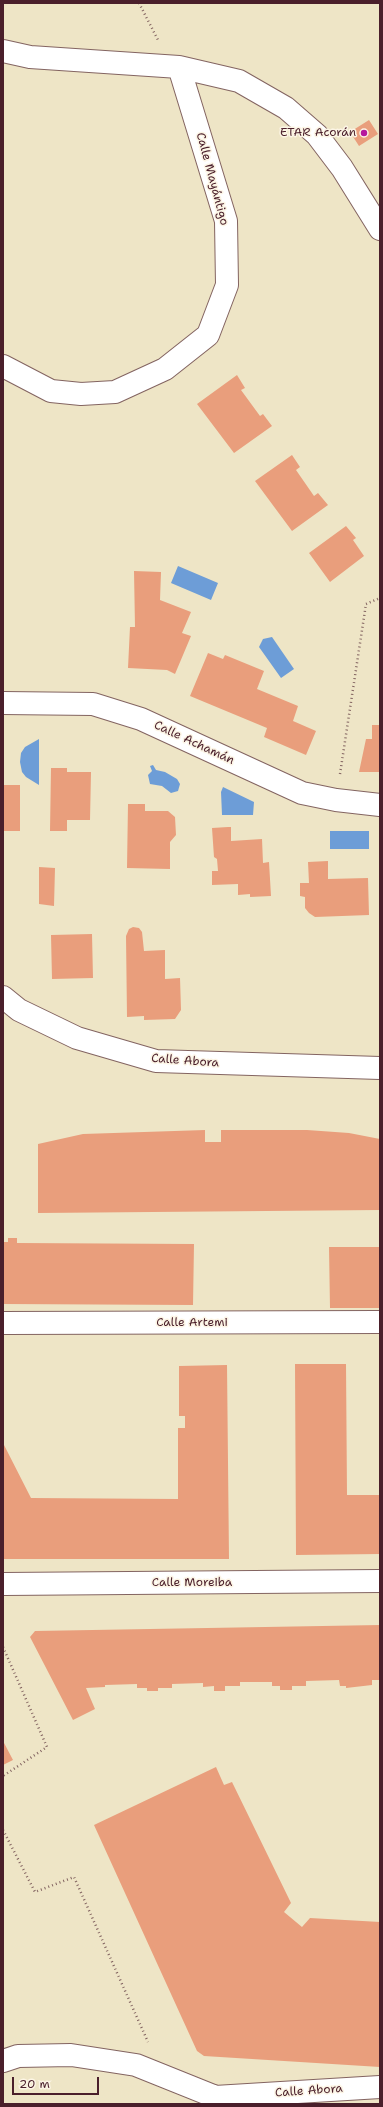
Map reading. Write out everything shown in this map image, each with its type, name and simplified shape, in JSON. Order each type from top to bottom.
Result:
[{"type":"street","points":[[3,51],[30,56],[179,67],[239,80],[286,108],[317,135],[342,168],[380,229]]},
{"type":"street","name":"Calle Mayántigo","points":[[3,366],[51,391],[81,394],[115,392],[164,369],[208,335],[227,285],[226,221],[179,67]]},
{"type":"street","name":"Calle Achamán","points":[[3,703],[93,704],[141,719],[302,793],[336,800],[380,805]]},
{"type":"street","name":"Calle Abora","points":[[3,998],[19,1010],[77,1038],[156,1061],[380,1068]]},
{"type":"street","name":"Calle Artemi","points":[[3,1323],[380,1322]]},
{"type":"street","name":"Calle Moreiba","points":[[3,1584],[380,1582]]},
{"type":"street","points":[[3,2061],[18,2056],[71,2055],[136,2065],[224,2100]]},
{"type":"street","name":"Calle Abora","points":[[224,2100],[380,2087]]},
{"type":"path","points":[[139,3],[154,34],[179,67]]},
{"type":"path","points":[[336,800],[366,604],[380,598]]},
{"type":"path","points":[[3,1647],[47,1747],[3,1776]]},
{"type":"path","points":[[3,1830],[35,1892],[74,1877],[164,2077]]},
{"type":"water","points":[[178,566],[218,583],[211,600],[171,583]]},
{"type":"water","points":[[272,637],[294,669],[281,678],[259,647],[263,639]]},
{"type":"water","points":[[39,739],[39,785],[26,777],[22,772],[20,762],[21,753],[25,747]]},
{"type":"water","points":[[153,765],[156,770],[165,772],[177,779],[180,784],[178,791],[171,793],[162,786],[150,784],[148,775],[152,771],[150,766]]},
{"type":"water","points":[[223,787],[254,802],[253,815],[222,815],[221,792]]},
{"type":"water","points":[[330,831],[369,831],[369,849],[330,849]]},
{"type":"building","name":"ETAR Acorán","points":[[369,120],[378,134],[359,146],[350,132]]},
{"type":"building","points":[[237,375],[245,388],[241,390],[260,416],[263,414],[272,426],[234,453],[197,404]]},
{"type":"building","points":[[292,455],[300,467],[296,470],[314,496],[318,493],[328,505],[292,531],[255,481]]},
{"type":"building","points":[[346,526],[356,538],[353,540],[364,556],[330,582],[309,553]]},
{"type":"building","points":[[134,571],[161,572],[160,600],[191,612],[182,633],[191,636],[175,674],[167,670],[128,668],[130,627],[135,627]]},
{"type":"building","points":[[208,653],[223,659],[225,655],[264,671],[257,689],[298,706],[293,721],[316,731],[306,755],[264,737],[267,728],[190,696]]},
{"type":"building","points":[[372,725],[380,725],[380,772],[359,772],[366,739],[372,739]]},
{"type":"building","points":[[51,768],[67,768],[67,772],[91,772],[90,820],[67,820],[67,831],[50,831]]},
{"type":"building","points":[[3,785],[20,785],[20,831],[3,831]]},
{"type":"building","points":[[128,804],[145,804],[145,811],[168,811],[175,817],[176,835],[170,842],[170,869],[127,868]]},
{"type":"building","points":[[231,827],[231,841],[262,839],[263,863],[269,862],[271,896],[250,897],[250,894],[238,895],[238,884],[212,885],[212,871],[218,871],[217,859],[214,857],[212,828]]},
{"type":"building","points":[[328,861],[328,879],[368,878],[369,915],[315,917],[305,908],[305,897],[300,896],[300,883],[309,883],[308,862]]},
{"type":"building","points":[[39,867],[55,868],[54,906],[39,904]]},
{"type":"building","points":[[133,927],[139,928],[142,932],[144,951],[165,950],[165,979],[180,978],[181,1010],[175,1019],[144,1020],[144,1016],[127,1017],[126,936],[129,929]]},
{"type":"building","points":[[92,934],[93,978],[52,979],[51,935]]},
{"type":"building","points":[[205,1130],[205,1142],[221,1142],[221,1130],[307,1130],[349,1133],[380,1139],[380,1210],[38,1213],[38,1144],[83,1134]]},
{"type":"building","points":[[8,1238],[17,1238],[17,1243],[194,1244],[193,1305],[3,1304],[3,1242],[8,1242]]},
{"type":"building","points":[[329,1247],[380,1247],[380,1308],[330,1308]]},
{"type":"building","points":[[295,1364],[346,1364],[347,1495],[380,1495],[380,1554],[296,1555]]},
{"type":"building","points":[[227,1365],[229,1559],[3,1559],[3,1443],[31,1498],[178,1499],[178,1428],[185,1428],[185,1416],[179,1416],[179,1366]]},
{"type":"building","points":[[380,1625],[380,1680],[372,1680],[372,1685],[346,1688],[346,1686],[340,1686],[339,1680],[306,1681],[306,1686],[292,1686],[292,1690],[280,1690],[280,1686],[272,1686],[272,1682],[240,1682],[240,1686],[225,1686],[225,1691],[214,1691],[214,1686],[203,1687],[203,1683],[172,1684],[172,1688],[158,1688],[158,1691],[147,1691],[147,1688],[137,1688],[137,1684],[105,1685],[105,1687],[86,1688],[95,1709],[73,1720],[30,1637],[35,1631]]},
{"type":"building","points":[[3,1741],[13,1760],[3,1765]]},
{"type":"building","points":[[216,1767],[224,1785],[232,1782],[291,1903],[284,1912],[302,1927],[310,1918],[380,1922],[380,2067],[204,2056],[197,2051],[94,1825]]},
{"type":"place","name":"ETAR Acorán","points":[[364,133]]}]
